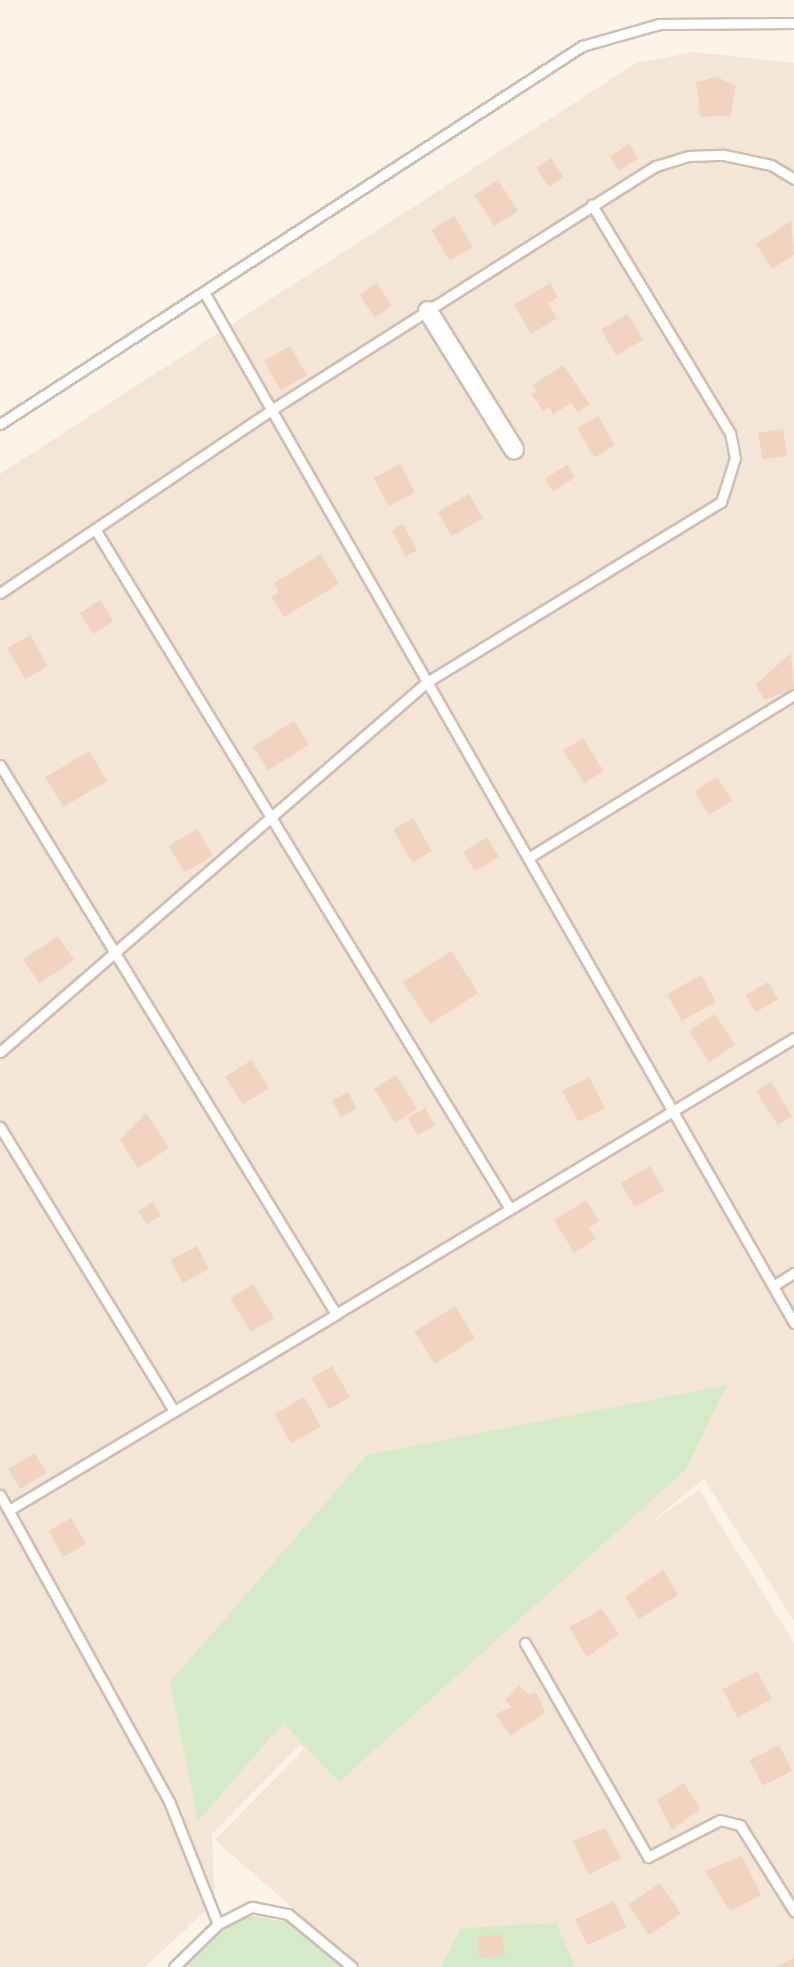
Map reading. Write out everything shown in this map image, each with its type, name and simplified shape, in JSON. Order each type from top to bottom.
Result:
[{"type":"street","points":[[428,311],[514,449]]},
{"type":"lane","points":[[0,424],[582,46],[659,24],[754,19],[794,23]]},
{"type":"lane","points":[[0,593],[271,410],[656,166],[689,156],[724,155],[771,165],[794,179]]},
{"type":"lane","points":[[0,1052],[427,682],[721,502],[732,478],[735,458],[730,433],[592,205]]},
{"type":"lane","points":[[204,292],[794,1323]]},
{"type":"lane","points":[[95,529],[510,1209]]},
{"type":"lane","points":[[528,858],[794,695]]},
{"type":"lane","points":[[0,765],[336,1314]]},
{"type":"lane","points":[[9,1510],[794,1038]]},
{"type":"lane","points":[[0,1127],[174,1411]]},
{"type":"lane","points":[[773,1286],[794,1273]]},
{"type":"lane","points":[[0,1495],[169,1801],[218,1924]]},
{"type":"lane","points":[[525,1643],[648,1857],[720,1820],[740,1825],[794,1911]]},
{"type":"lane","points":[[174,1967],[218,1924],[252,1907],[288,1914],[352,1967]]},
{"type":"shaded area","points":[[694,52],[794,63],[794,1621],[704,1479],[650,1523],[699,1490],[794,1643],[794,1967],[360,1967],[215,1840],[304,1749],[300,1745],[212,1834],[215,1902],[145,1967],[0,1967],[0,474],[636,63]]},
{"type":"green space","points":[[727,1385],[685,1470],[339,1782],[283,1723],[198,1821],[170,1682],[367,1455]]},
{"type":"green space","points":[[236,1913],[288,1922],[344,1967],[174,1967]]},
{"type":"green space","points":[[556,1923],[575,1967],[441,1967],[461,1928]]},
{"type":"building","points":[[717,77],[736,86],[731,116],[700,117],[696,82]]},
{"type":"building","points":[[629,144],[638,158],[619,171],[610,157]]},
{"type":"building","points":[[551,158],[564,177],[549,187],[536,168]]},
{"type":"building","points":[[498,180],[518,211],[495,226],[475,195]]},
{"type":"building","points":[[454,216],[473,247],[450,261],[431,230]]},
{"type":"building","points":[[791,221],[794,255],[772,269],[756,244]]},
{"type":"building","points":[[377,283],[392,305],[375,317],[360,295]]},
{"type":"building","points":[[550,283],[558,297],[548,303],[557,318],[531,334],[514,305]]},
{"type":"building","points":[[628,314],[643,340],[616,355],[601,330]]},
{"type":"building","points":[[290,346],[307,375],[281,390],[264,361]]},
{"type":"building","points":[[563,365],[590,404],[578,412],[571,403],[553,415],[549,407],[543,411],[531,393],[537,393],[533,385]]},
{"type":"building","points":[[598,416],[615,445],[594,457],[577,428]]},
{"type":"building","points":[[783,429],[787,456],[762,459],[758,432]]},
{"type":"building","points":[[400,464],[415,492],[389,506],[374,478]]},
{"type":"building","points":[[567,465],[575,478],[553,491],[545,479]]},
{"type":"building","points":[[469,494],[483,518],[452,536],[438,512]]},
{"type":"building","points":[[403,524],[417,550],[406,557],[392,530]]},
{"type":"building","points":[[321,554],[339,584],[284,617],[271,597],[279,592],[274,583]]},
{"type":"building","points":[[100,600],[113,621],[93,634],[80,613]]},
{"type":"building","points":[[30,635],[48,666],[25,679],[7,648]]},
{"type":"building","points":[[791,653],[794,689],[765,700],[755,685]]},
{"type":"building","points":[[294,721],[309,745],[268,770],[253,746]]},
{"type":"building","points":[[583,738],[604,771],[584,783],[563,750]]},
{"type":"building","points":[[89,751],[107,781],[63,807],[45,777]]},
{"type":"building","points":[[717,777],[732,801],[709,815],[694,791]]},
{"type":"building","points":[[413,818],[432,851],[412,862],[393,830]]},
{"type":"building","points":[[197,829],[213,856],[185,873],[169,846]]},
{"type":"building","points":[[487,837],[499,857],[475,871],[463,851]]},
{"type":"building","points":[[58,936],[74,960],[39,984],[23,959]]},
{"type":"building","points":[[451,951],[478,993],[430,1024],[403,982]]},
{"type":"building","points":[[701,975],[716,1002],[682,1021],[667,994]]},
{"type":"building","points":[[768,982],[778,999],[755,1012],[745,995]]},
{"type":"building","points":[[715,1014],[735,1045],[709,1062],[689,1031]]},
{"type":"building","points":[[251,1060],[269,1088],[243,1105],[225,1077]]},
{"type":"building","points":[[396,1075],[417,1109],[395,1123],[374,1089]]},
{"type":"building","points":[[589,1077],[605,1108],[578,1122],[562,1091]]},
{"type":"building","points":[[771,1082],[792,1116],[778,1125],[757,1091]]},
{"type":"building","points":[[348,1092],[357,1109],[341,1117],[332,1100]]},
{"type":"building","points":[[425,1108],[435,1125],[418,1135],[408,1118]]},
{"type":"building","points":[[146,1113],[169,1148],[138,1168],[120,1140]]},
{"type":"building","points":[[650,1166],[664,1190],[635,1207],[621,1183]]},
{"type":"building","points":[[586,1200],[599,1221],[589,1228],[596,1239],[574,1253],[554,1220]]},
{"type":"building","points":[[153,1202],[161,1216],[146,1224],[138,1210]]},
{"type":"building","points":[[197,1246],[209,1269],[183,1283],[171,1260]]},
{"type":"building","points":[[253,1284],[274,1318],[251,1332],[230,1298]]},
{"type":"building","points":[[455,1306],[475,1338],[434,1364],[414,1331]]},
{"type":"building","points":[[332,1366],[350,1397],[329,1409],[311,1378]]},
{"type":"building","points":[[304,1397],[321,1426],[292,1443],[275,1414]]},
{"type":"building","points":[[35,1453],[47,1473],[20,1489],[8,1469]]},
{"type":"building","points":[[71,1518],[86,1544],[63,1557],[48,1531]]},
{"type":"building","points":[[663,1569],[678,1595],[639,1619],[625,1597]]},
{"type":"building","points":[[602,1609],[619,1634],[587,1657],[569,1627]]},
{"type":"building","points":[[757,1671],[772,1699],[738,1718],[723,1689]]},
{"type":"building","points":[[519,1685],[530,1695],[536,1692],[545,1712],[511,1736],[495,1714],[512,1707],[505,1701]]},
{"type":"building","points":[[779,1745],[792,1771],[763,1786],[750,1760]]},
{"type":"building","points":[[684,1783],[700,1809],[672,1830],[657,1800]]},
{"type":"building","points":[[605,1828],[621,1858],[589,1875],[573,1841]]},
{"type":"building","points":[[742,1856],[761,1895],[730,1911],[705,1871]]},
{"type":"building","points":[[660,1883],[681,1914],[649,1935],[628,1904]]},
{"type":"building","points":[[614,1901],[626,1927],[587,1945],[575,1919]]},
{"type":"building","points":[[501,1934],[505,1954],[480,1958],[478,1936]]},
{"type":"building","points":[[794,1958],[794,1967],[776,1967]]}]
